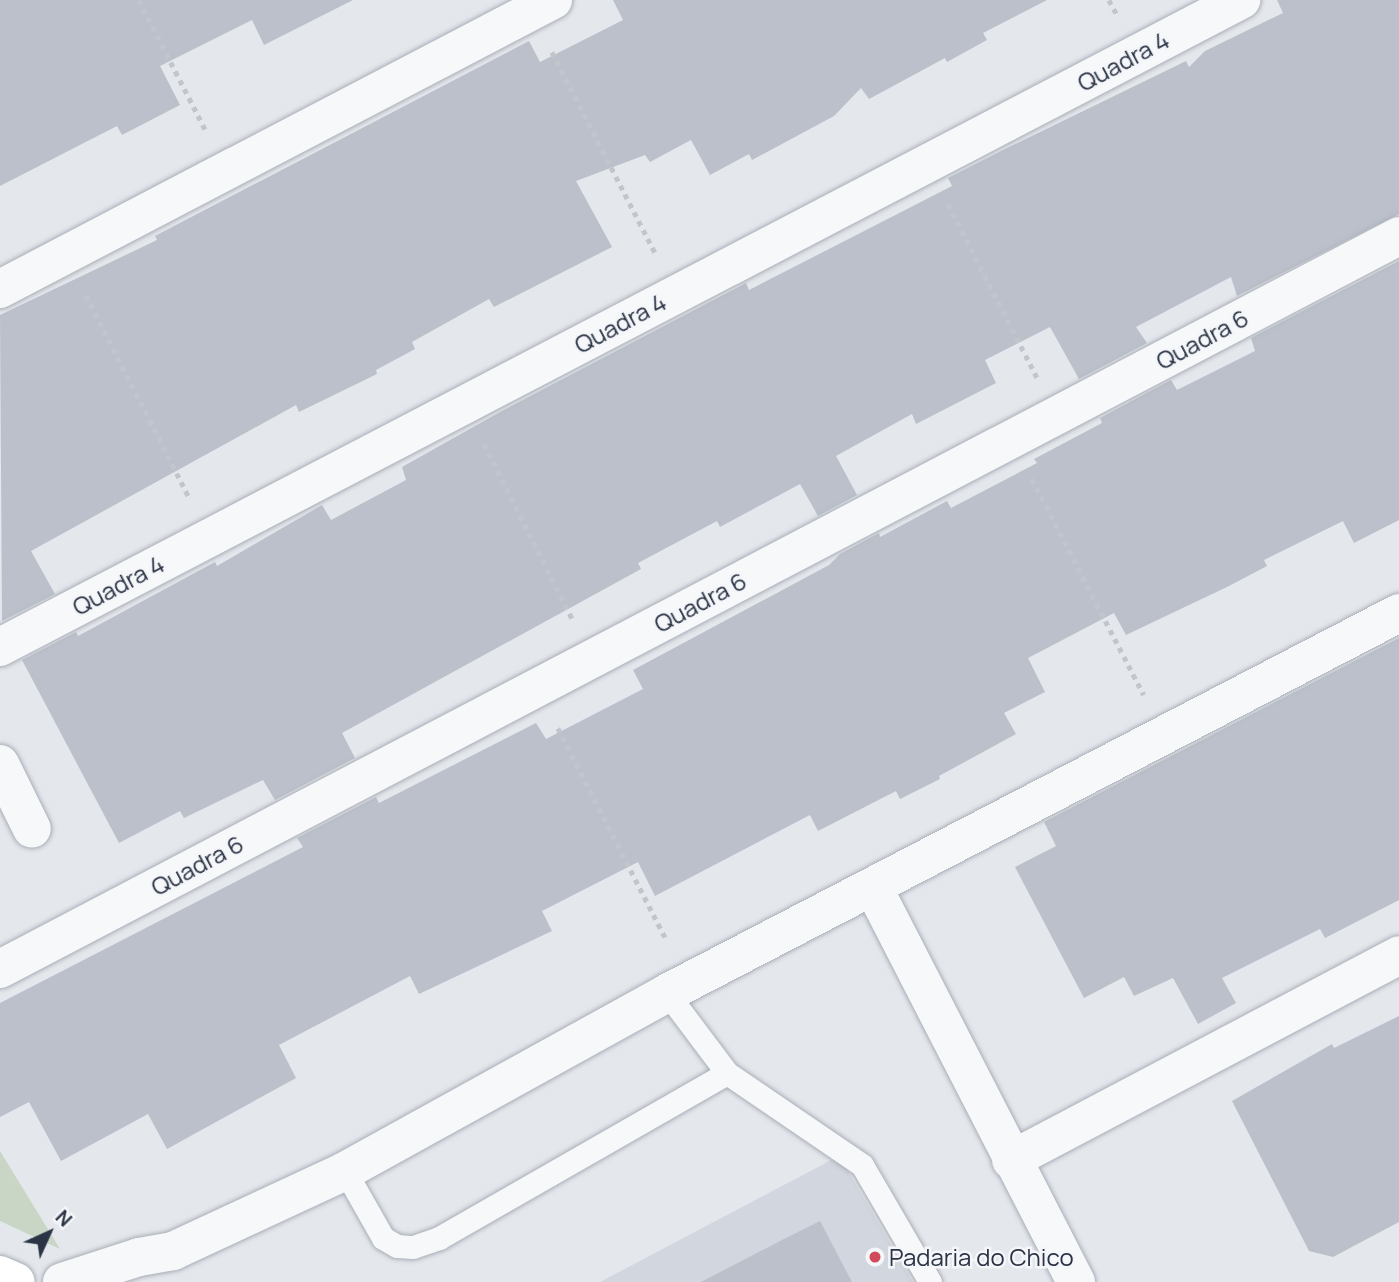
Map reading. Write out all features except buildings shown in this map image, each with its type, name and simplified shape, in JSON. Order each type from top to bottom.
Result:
[{"type":"main road","points":[[0,1275],[16,1282]]},
{"type":"street","name":"Quadra 4","points":[[0,647],[1241,0]]},
{"type":"street","points":[[0,289],[542,6]]},
{"type":"street","name":"Quadra 6","points":[[0,969],[1399,236]]},
{"type":"street","points":[[62,1282],[139,1257],[173,1251],[345,1171],[678,988],[874,889],[1399,613]]},
{"type":"street","points":[[0,764],[32,829]]},
{"type":"street","points":[[874,889],[1076,1282]]},
{"type":"street","points":[[1011,1160],[1399,955]]},
{"type":"street","points":[[149,1282],[173,1251]]},
{"type":"lane","points":[[678,988],[727,1073],[862,1165],[930,1282]]},
{"type":"lane","points":[[345,1171],[383,1238],[397,1246],[413,1247],[439,1238],[727,1073]]},
{"type":"path","points":[[139,0],[226,171]]},
{"type":"path","points":[[542,6],[677,294]]},
{"type":"path","points":[[942,193],[1056,415]]},
{"type":"path","points":[[66,254],[210,537]]},
{"type":"path","points":[[464,405],[593,658]]},
{"type":"path","points":[[1011,439],[1165,736]]},
{"type":"path","points":[[537,687],[678,988]]},
{"type":"shaded area","points":[[839,1156],[913,1282],[600,1282]]},
{"type":"green space","points":[[0,1151],[60,1249],[0,1221]]},
{"type":"place","name":"Padaria do Chico","points":[[875,1257]]}]
